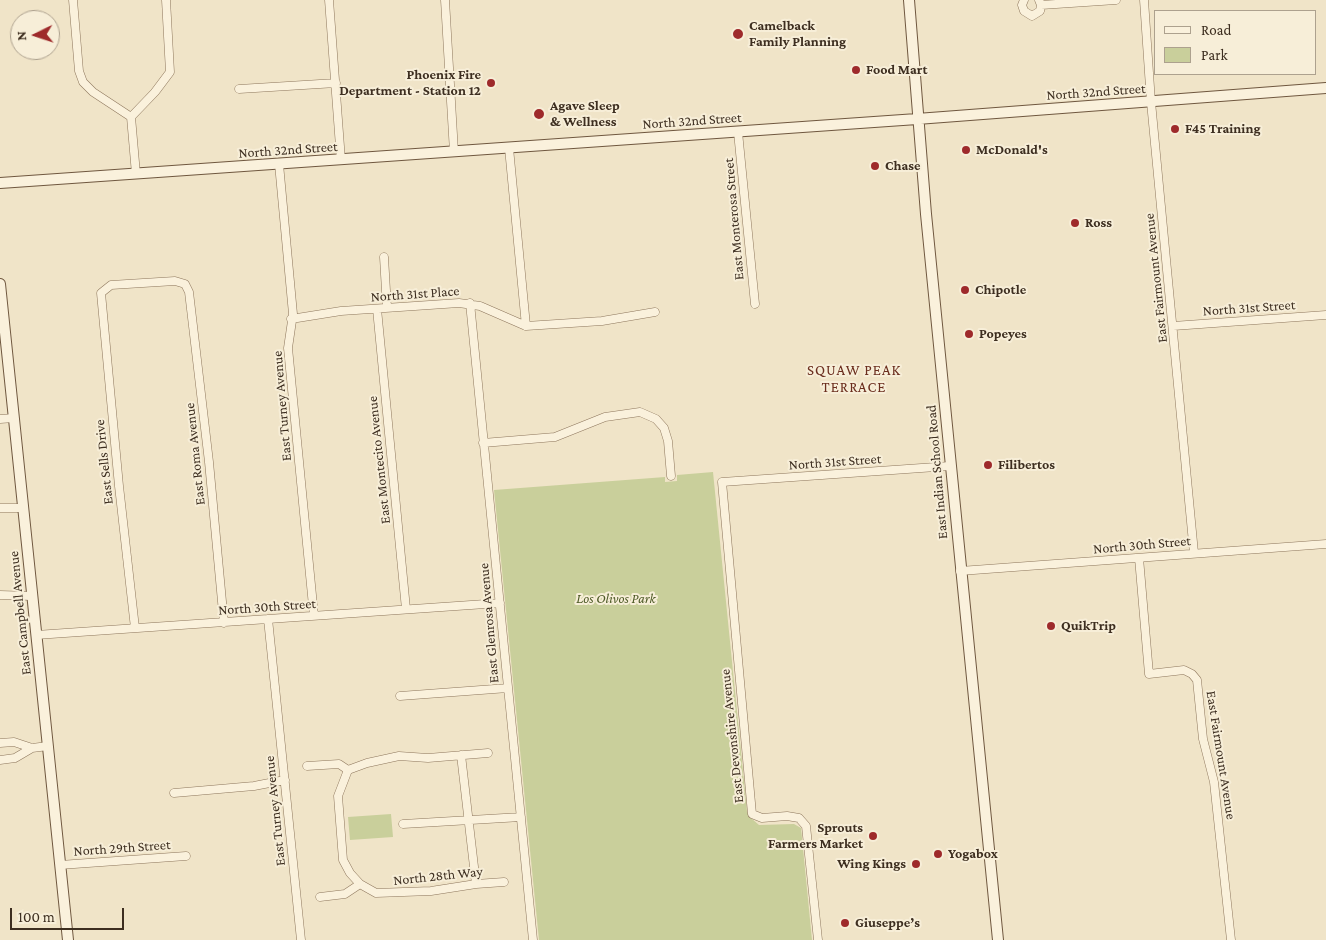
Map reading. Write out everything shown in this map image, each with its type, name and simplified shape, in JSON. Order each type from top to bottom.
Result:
[{"type":"main road","name":"East Indian School Road","points":[[909,0],[917,119],[960,571],[998,940]]},
{"type":"main road","name":"North 32nd Street","points":[[0,183],[738,132],[1326,88]]},
{"type":"main road","name":"East Campbell Avenue","points":[[0,284],[68,940]]},
{"type":"street","points":[[73,0],[79,71],[83,82],[93,92],[131,117]]},
{"type":"street","points":[[131,117],[156,92],[170,72],[166,0]]},
{"type":"street","points":[[329,0],[340,160]]},
{"type":"street","points":[[445,0],[454,152]]},
{"type":"street","points":[[1024,0],[1022,8],[1028,15],[1038,14],[1040,3],[1116,0]]},
{"type":"street","name":"East Fairmount Avenue","points":[[1144,0],[1151,102],[1194,553]]},
{"type":"street","points":[[238,89],[336,83]]},
{"type":"street","points":[[131,117],[136,174]]},
{"type":"street","name":"East Monterosa Street","points":[[738,132],[755,304]]},
{"type":"street","points":[[509,148],[526,326]]},
{"type":"street","name":"East Turney Avenue","points":[[279,164],[291,319],[288,348],[314,616]]},
{"type":"street","points":[[384,257],[388,308]]},
{"type":"street","name":"East Roma Avenue","points":[[101,293],[111,285],[175,281],[185,284],[189,292],[207,444],[224,623]]},
{"type":"street","name":"East Sells Drive","points":[[101,293],[135,628]]},
{"type":"street","name":"North 31st Place","points":[[291,319],[341,311],[470,303],[526,326],[602,321],[655,312]]},
{"type":"street","name":"East Glenrosa Avenue","points":[[470,303],[533,940]]},
{"type":"street","name":"East Montecito Avenue","points":[[377,309],[406,609]]},
{"type":"street","name":"North 31st Street","points":[[1173,326],[1326,315]]},
{"type":"street","points":[[483,443],[555,437],[606,417],[640,412],[656,419],[666,434],[671,476]]},
{"type":"street","points":[[0,419],[14,418]]},
{"type":"street","name":"North 31st Street","points":[[722,482],[950,466]]},
{"type":"street","name":"East Devonshire Avenue","points":[[722,482],[752,814],[762,818],[787,816],[799,818],[806,826],[818,940]]},
{"type":"street","points":[[0,508],[23,508]]},
{"type":"street","name":"North 30th Street","points":[[960,571],[1326,544]]},
{"type":"street","name":"East Fairmount Avenue","points":[[1139,558],[1149,674],[1184,670],[1192,674],[1196,680],[1203,739],[1214,782],[1231,940]]},
{"type":"street","points":[[0,595],[32,596]]},
{"type":"street","name":"North 30th Street","points":[[36,635],[500,603]]},
{"type":"street","name":"East Turney Avenue","points":[[268,619],[301,940]]},
{"type":"street","points":[[400,696],[508,688]]},
{"type":"street","points":[[32,748],[14,742],[2,743],[3,759],[15,758],[32,748],[48,746]]},
{"type":"street","points":[[320,897],[344,894],[360,884],[350,873],[343,860],[338,796],[348,770],[399,756],[428,758],[488,753]]},
{"type":"street","points":[[461,755],[476,884]]},
{"type":"street","points":[[307,766],[338,764],[348,770]]},
{"type":"street","points":[[174,792],[254,786],[284,780]]},
{"type":"street","points":[[403,824],[521,817]]},
{"type":"street","name":"North 29th Street","points":[[60,865],[186,856]]},
{"type":"street","name":"North 28th Way","points":[[360,884],[376,894],[430,891],[504,882]]},
{"type":"green space","name":"Los Olivos Park","points":[[713,472],[747,811],[751,818],[759,825],[794,824],[801,828],[812,940],[539,940],[494,490],[665,477],[665,482],[677,481],[677,475]]},
{"type":"green space","points":[[391,814],[393,837],[350,840],[348,817]]},
{"type":"place","name":"Camelback Family Planning","points":[[738,34]]},
{"type":"place","name":"Food Mart","points":[[856,70]]},
{"type":"place","name":"Phoenix Fire Department - Station 12","points":[[491,83]]},
{"type":"place","name":"Agave Sleep & Wellness","points":[[539,114]]},
{"type":"place","name":"F45 Training","points":[[1175,129]]},
{"type":"place","name":"McDonald's","points":[[966,150]]},
{"type":"place","name":"Chase","points":[[875,166]]},
{"type":"place","name":"Ross","points":[[1075,223]]},
{"type":"place","name":"Chipotle","points":[[965,290]]},
{"type":"place","name":"Popeyes","points":[[969,334]]},
{"type":"place","name":"Filibertos","points":[[988,465]]},
{"type":"place","name":"QuikTrip","points":[[1051,626]]},
{"type":"place","name":"Sprouts Farmers Market","points":[[873,836]]},
{"type":"place","name":"Yogabox","points":[[938,854]]},
{"type":"place","name":"Wing Kings","points":[[916,864]]},
{"type":"place","name":"Giuseppe’s","points":[[845,923]]},
{"type":"district","name":"SQUAW PEAK TERRACE","points":[[854,378]]}]
